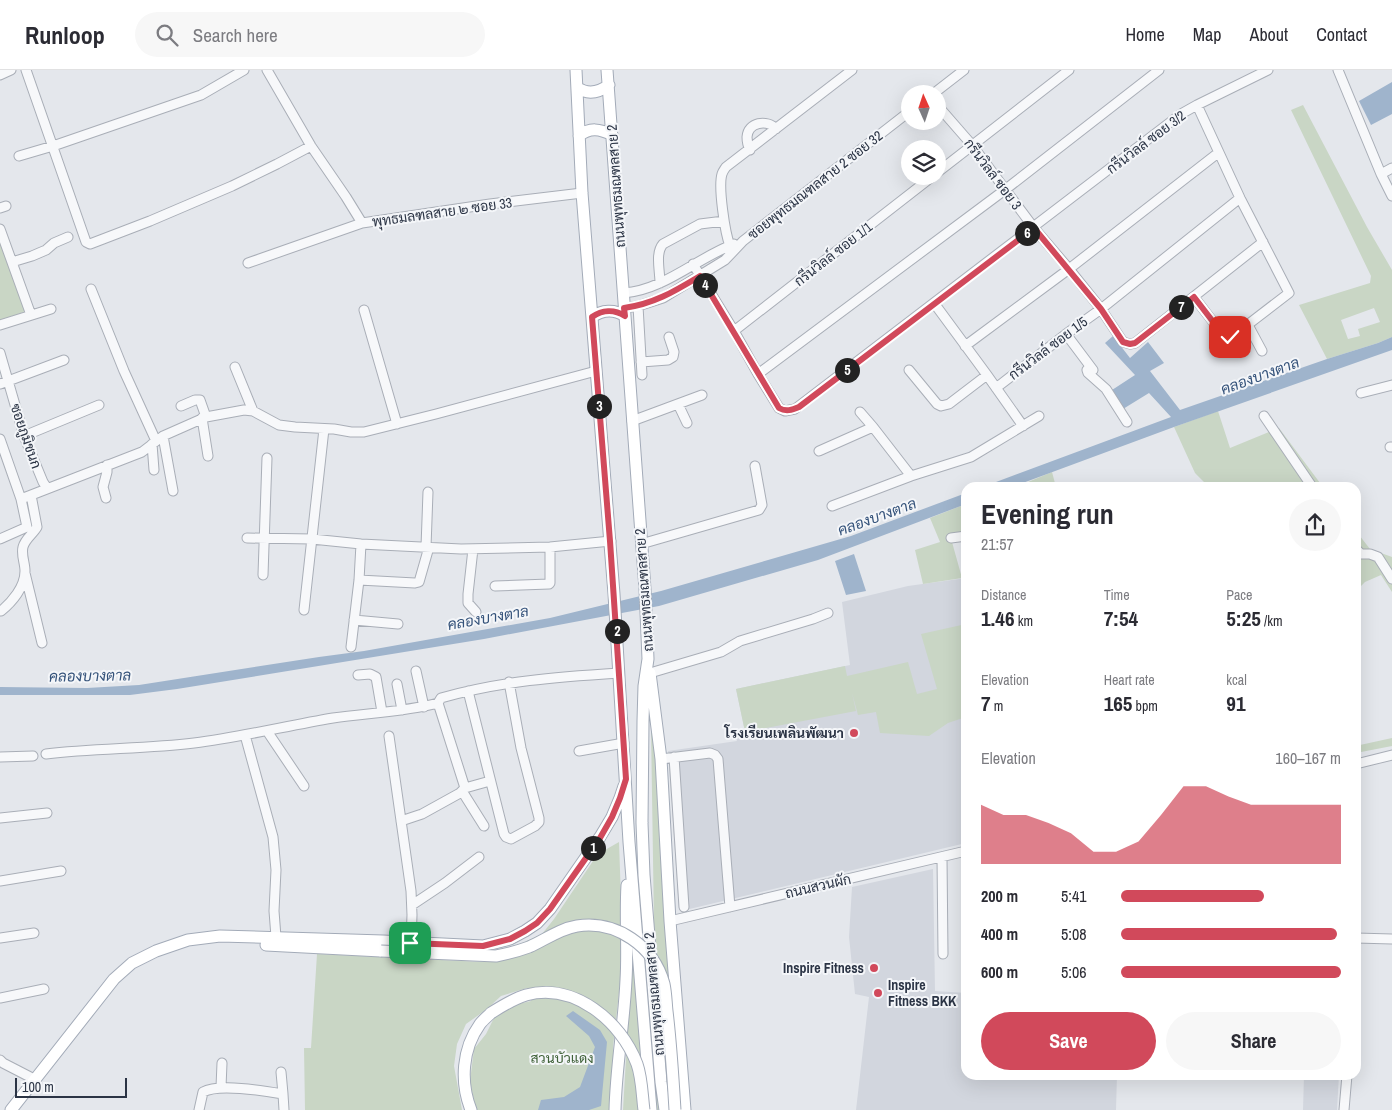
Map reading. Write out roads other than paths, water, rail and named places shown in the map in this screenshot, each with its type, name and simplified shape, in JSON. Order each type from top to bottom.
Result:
[{"type":"main road","name":"ถนนพุทธมณฑลสาย 2","points":[[576,70],[582,193],[614,594],[629,842],[651,1110]]},
{"type":"main road","name":"ถนนพุทธมณฑลสาย 2","points":[[607,70],[645,589],[648,659],[642,721],[642,823],[644,875],[665,1110]]},
{"type":"main road","points":[[577,87],[582,91],[592,93],[609,85]]},
{"type":"main road","points":[[579,136],[594,129],[612,135]]},
{"type":"main road","points":[[592,317],[598,313],[625,312]]},
{"type":"main road","points":[[648,659],[661,758],[670,921],[685,1110]]},
{"type":"main road","points":[[11,1110],[105,988],[128,966],[143,956],[172,944],[220,936],[383,940],[483,946],[510,939],[525,931],[537,923],[550,909],[600,838],[612,817],[626,779]]},
{"type":"main road","points":[[615,1110],[627,978],[626,906],[629,842]]},
{"type":"main road","points":[[220,936],[234,941],[254,944],[496,956],[517,951],[575,926],[590,924],[619,930],[632,938],[651,956],[664,984],[669,1024],[675,1110]]},
{"type":"main road","points":[[471,1110],[464,1086],[463,1070],[471,1040],[480,1024],[491,1013],[507,1003],[526,995],[540,993],[572,996],[590,1006],[619,1032],[629,1047],[637,1065],[644,1110]]},
{"type":"street","points":[[0,75],[10,70]]},
{"type":"street","points":[[26,70],[86,242],[90,244],[144,224],[232,186],[311,146]]},
{"type":"street","points":[[19,156],[201,95],[244,70]]},
{"type":"street","name":"พุทธมลฑลสาย ๒ ซอย 33","points":[[267,70],[311,146],[362,223],[490,204],[582,193]]},
{"type":"street","points":[[730,246],[724,221],[721,180],[726,167],[852,70]]},
{"type":"street","points":[[944,85],[964,70]]},
{"type":"street","points":[[946,166],[1069,70]]},
{"type":"street","points":[[693,264],[758,374],[1006,189],[1159,70]]},
{"type":"street","name":"กรีนวิลล์ ซอย 3/2","points":[[758,374],[779,408],[785,411],[795,409],[1182,114],[1268,70]]},
{"type":"street","points":[[1338,70],[1392,196]]},
{"type":"street","points":[[1194,297],[1226,337],[1233,336],[1289,293],[1240,198],[1197,105]]},
{"type":"street","name":"กรีนวิลล์ ซอย 3","points":[[946,115],[972,145],[1034,228],[1101,309],[1123,342],[1135,343],[1263,242]]},
{"type":"street","name":"ซอยพุทธมณฑลสาย 2 ซอย 32","points":[[625,312],[663,298],[725,260],[743,241],[901,118]]},
{"type":"street","points":[[750,150],[747,136],[751,128],[766,122],[776,129]]},
{"type":"street","points":[[965,346],[1069,269],[1218,153]]},
{"type":"street","points":[[1381,174],[1392,168]]},
{"type":"street","name":"กรีนวิลล์ ซอย 1/1","points":[[734,331],[921,185]]},
{"type":"street","name":"กรีนวิลล์ ซอย 1/5","points":[[996,388],[1101,309],[1240,198]]},
{"type":"street","points":[[660,283],[658,255],[659,248],[663,244],[700,224],[724,221]]},
{"type":"street","points":[[248,263],[362,223]]},
{"type":"street","points":[[0,229],[31,315]]},
{"type":"street","points":[[12,262],[46,250],[54,243],[68,237]]},
{"type":"street","name":"ซอยพุทธมณฑลสาย 2 ซอย 32","points":[[624,293],[636,292],[660,283],[720,250],[743,241]]},
{"type":"street","points":[[91,289],[124,371],[157,441],[173,491]]},
{"type":"street","points":[[934,303],[1023,426]]},
{"type":"street","points":[[638,306],[642,375]]},
{"type":"street","points":[[0,325],[51,309]]},
{"type":"street","points":[[364,310],[397,424]]},
{"type":"street","points":[[1248,325],[1262,351]]},
{"type":"street","points":[[1066,334],[1090,367],[1101,376]]},
{"type":"street","points":[[641,362],[668,360],[673,357],[674,352],[669,337]]},
{"type":"street","name":"ซอยภูมิชนก","points":[[0,353],[4,382],[24,436],[47,488]]},
{"type":"street","points":[[4,382],[64,360]]},
{"type":"street","points":[[235,367],[254,411]]},
{"type":"street","points":[[1090,367],[1087,370],[1088,373],[1106,389],[1127,422]]},
{"type":"street","points":[[20,499],[142,452],[157,441],[204,418],[238,410],[254,411],[279,425],[364,432],[596,370]]},
{"type":"street","points":[[909,370],[940,406],[949,404],[987,376]]},
{"type":"street","points":[[1361,393],[1392,385]]},
{"type":"street","points":[[632,421],[702,395]]},
{"type":"street","points":[[181,406],[195,400],[200,400],[208,456]]},
{"type":"street","points":[[678,404],[687,423]]},
{"type":"street","points":[[24,436],[99,405]]},
{"type":"street","points":[[860,412],[911,476]]},
{"type":"street","points":[[832,506],[911,476],[971,457],[1039,416]]},
{"type":"street","points":[[1264,416],[1308,482]]},
{"type":"street","points":[[819,451],[873,427]]},
{"type":"street","points":[[304,610],[324,429]]},
{"type":"street","points":[[0,439],[20,499],[27,527],[0,539]]},
{"type":"street","points":[[154,470],[157,441]]},
{"type":"street","points":[[263,575],[267,458]]},
{"type":"street","points":[[106,498],[103,487],[107,465]]},
{"type":"street","points":[[641,544],[759,510],[762,505],[755,466]]},
{"type":"street","points":[[359,580],[419,582],[428,547],[428,492]]},
{"type":"street","points":[[31,495],[37,527],[25,542],[22,556],[42,643]]},
{"type":"street","points":[[952,538],[961,537]]},
{"type":"street","points":[[247,538],[312,539],[361,544],[473,549],[550,547],[610,541]]},
{"type":"street","points":[[351,647],[361,544]]},
{"type":"street","points":[[495,586],[549,584],[550,547]]},
{"type":"street","points":[[473,549],[468,603],[476,612]]},
{"type":"street","points":[[1361,553],[1378,557],[1392,579]]},
{"type":"street","points":[[1,611],[12,602],[25,572]]},
{"type":"street","points":[[650,673],[721,652],[740,641],[813,619],[828,612]]},
{"type":"street","points":[[354,620],[398,624]]},
{"type":"street","points":[[416,671],[424,707]]},
{"type":"street","points":[[46,754],[84,750],[168,746],[245,735],[332,719],[424,707],[438,703],[441,698],[509,682],[561,676],[619,673]]},
{"type":"street","points":[[358,675],[370,674],[376,677],[382,712]]},
{"type":"street","points":[[468,691],[504,834],[510,839],[535,826],[539,822],[539,818],[521,748],[509,682]]},
{"type":"street","points":[[397,684],[402,710]]},
{"type":"street","points":[[438,703],[464,790],[484,826]]},
{"type":"street","points":[[267,731],[304,786]]},
{"type":"street","points":[[245,735],[272,838],[276,870],[274,911],[276,937]]},
{"type":"street","points":[[389,736],[411,891],[410,943]]},
{"type":"street","points":[[579,751],[624,742]]},
{"type":"street","points":[[661,758],[710,753],[718,759],[730,907]]},
{"type":"street","points":[[1361,763],[1392,755]]},
{"type":"street","points":[[0,757],[33,756]]},
{"type":"street","points":[[674,757],[684,908]]},
{"type":"street","points":[[401,821],[422,814],[464,790],[490,781]]},
{"type":"street","points":[[0,818],[47,813]]},
{"type":"street","name":"ถนนสวนผัก","points":[[670,921],[961,852]]},
{"type":"street","points":[[412,904],[445,883],[479,857]]},
{"type":"street","points":[[942,857],[943,954]]},
{"type":"street","points":[[0,881],[61,871]]},
{"type":"street","points":[[0,938],[34,933]]},
{"type":"street","points":[[1361,938],[1392,939]]},
{"type":"street","points":[[0,998],[44,989]]},
{"type":"street","points":[[0,1060],[2,1064],[36,1080]]},
{"type":"street","points":[[221,1087],[222,1063]]},
{"type":"street","points":[[281,1072],[284,1110]]},
{"type":"street","points":[[1344,1110],[1347,1080]]},
{"type":"street","points":[[199,1110],[203,1092],[221,1087],[283,1094]]},
{"type":"water","points":[[1392,82],[1392,114],[1371,125],[1359,101]]},
{"type":"water","points":[[1113,336],[1130,358],[1148,342],[1164,363],[1150,371],[1180,410],[1392,337],[1392,350],[1026,482],[996,482],[1171,417],[1149,393],[1123,409],[1112,390],[1135,375],[1105,343]]},
{"type":"water","points":[[961,495],[961,506],[818,560],[659,606],[484,639],[177,689],[130,695],[0,695],[0,687],[87,688],[139,685],[364,651],[550,618],[661,591],[851,536]]},
{"type":"water","points":[[854,554],[866,591],[846,595],[835,561]]},
{"type":"water","points":[[573,1011],[600,1030],[607,1042],[601,1106],[589,1110],[538,1110],[541,1100],[564,1097],[580,1087],[595,1047],[589,1036],[566,1016]]},
{"type":"place","name":"โรงเรียนเพลินพัฒนา","points":[[854,733]]},
{"type":"place","name":"Inspire Fitness","points":[[874,968]]},
{"type":"place","name":"Inspire Fitness BKK","points":[[878,993]]},
{"type":"water label","name":"คลองบางตาล","points":[[1260,376]]},
{"type":"water label","name":"คลองบางตาล","points":[[877,517]]},
{"type":"water label","name":"คลองบางตาล","points":[[488,618]]},
{"type":"water label","name":"คลองบางตาล","points":[[90,676]]},
{"type":"park label","name":"สวนบัวแดง","points":[[562,1058]]}]
